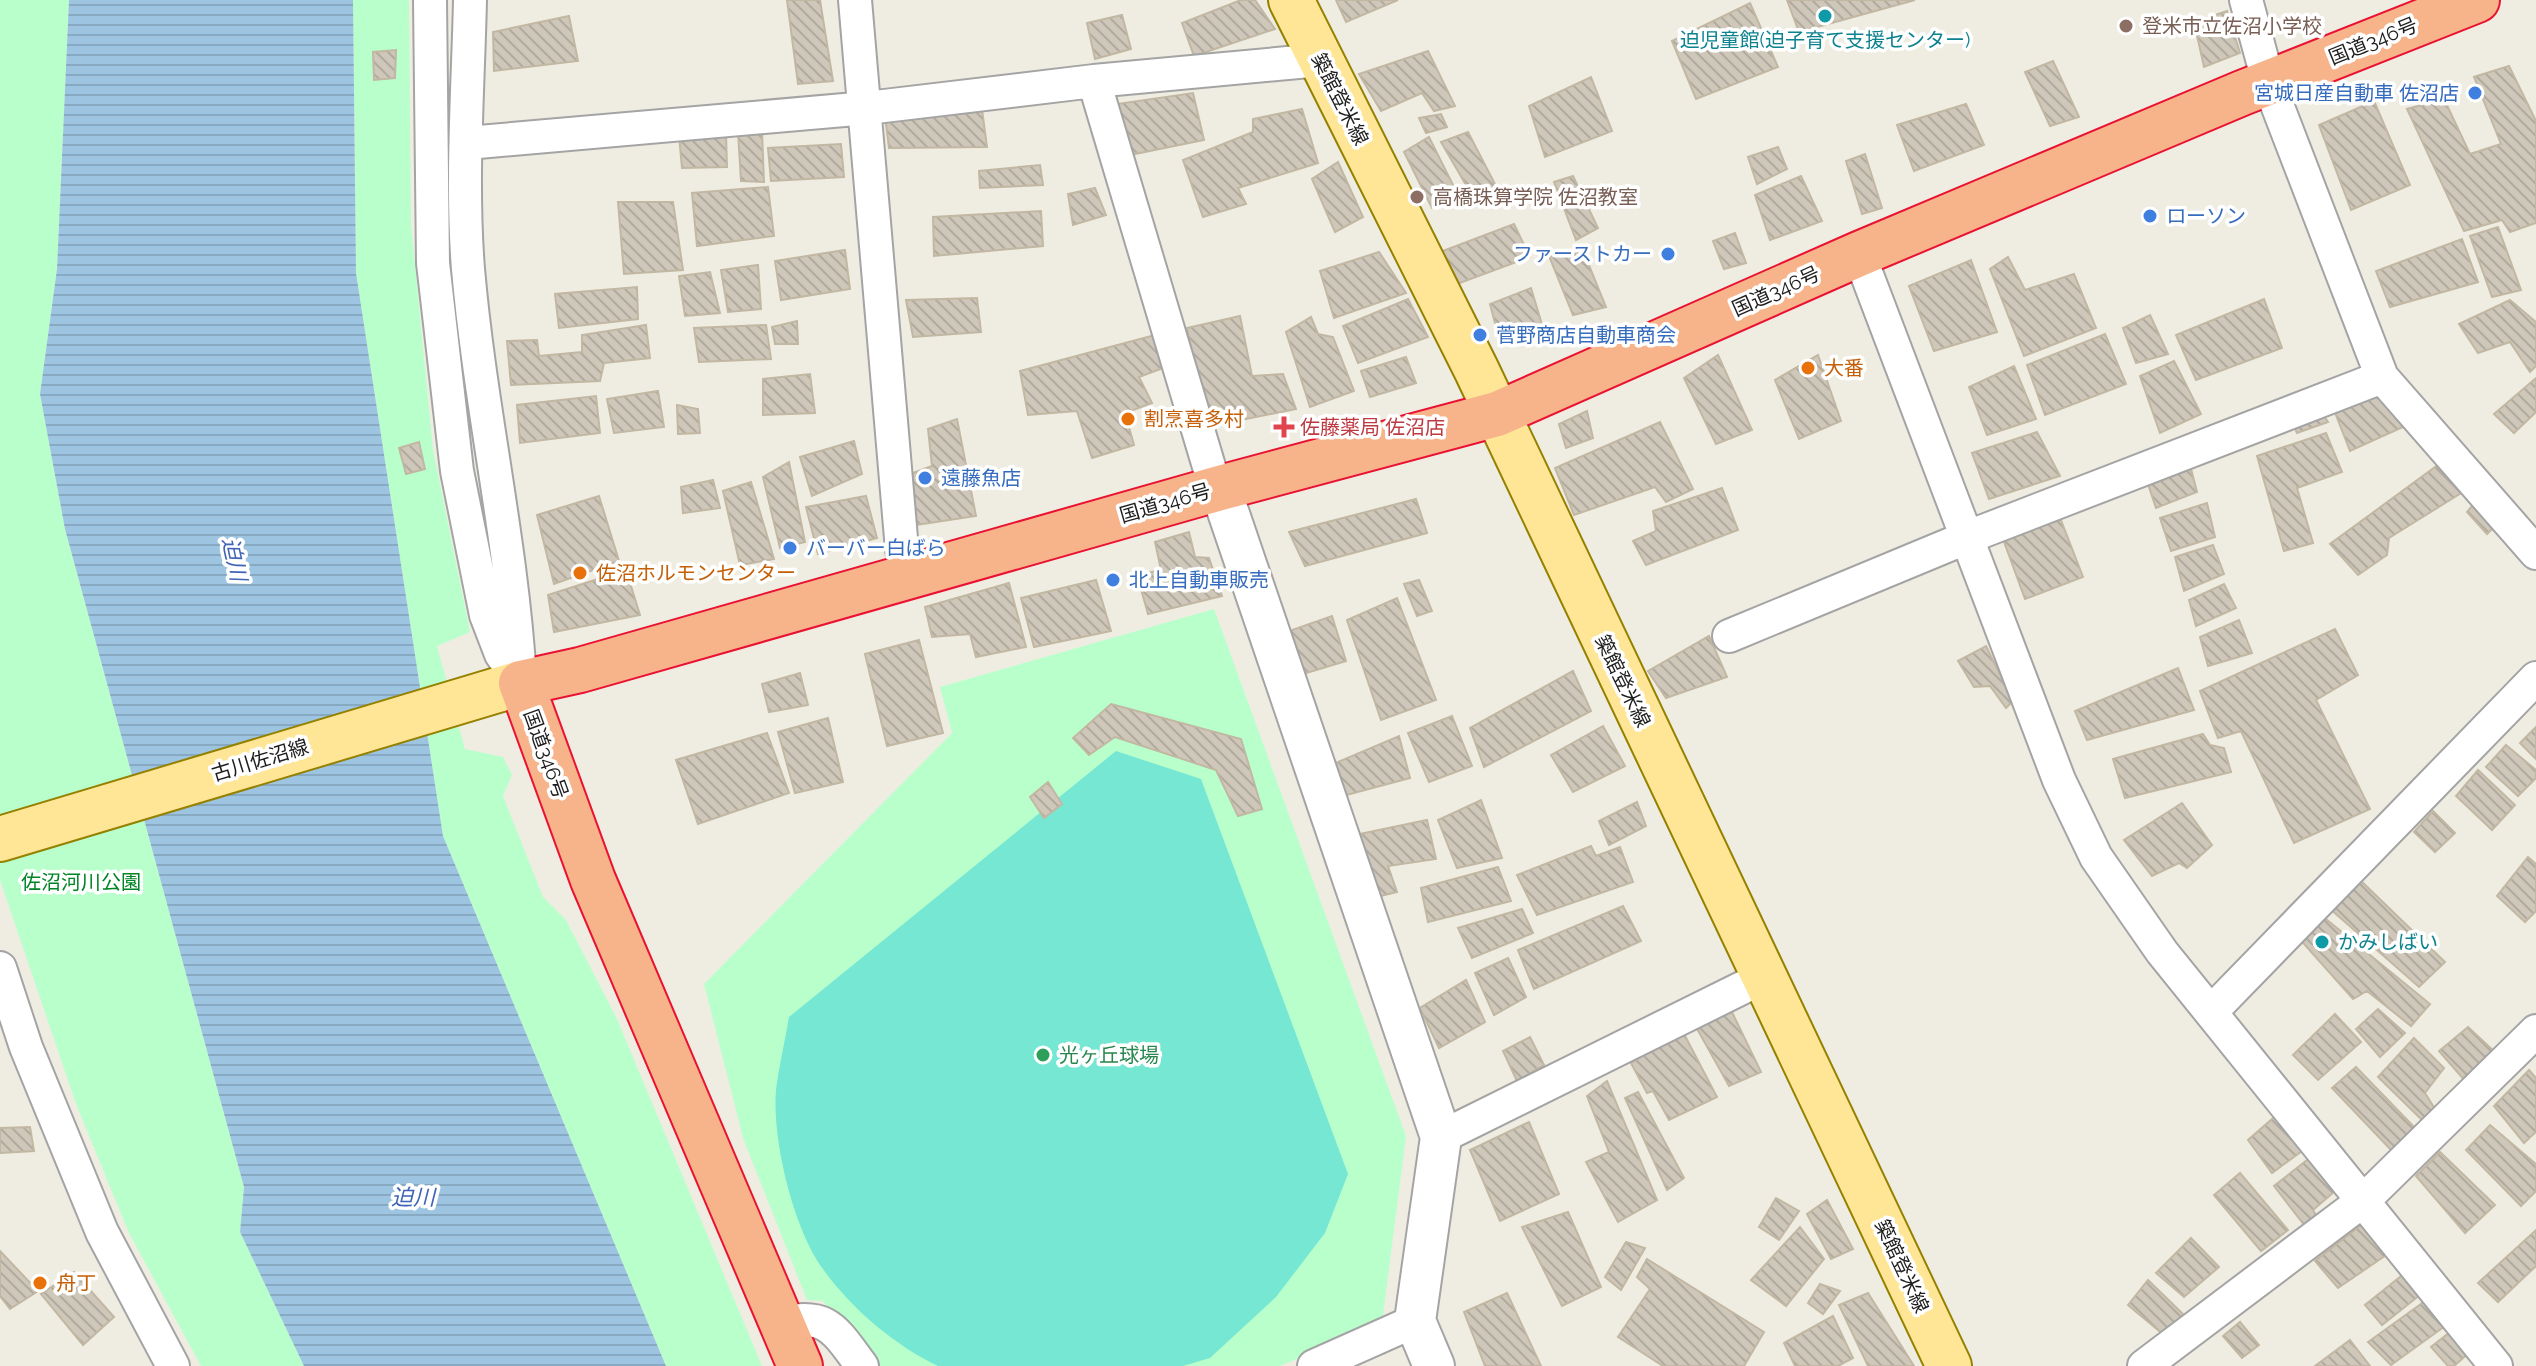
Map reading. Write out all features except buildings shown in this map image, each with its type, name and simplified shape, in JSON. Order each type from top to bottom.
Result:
[{"type":"highway","name":"国道346号","points":[[800,1366],[779,1324],[593,880],[505,687],[580,670],[1220,488],[1497,414],[1859,254],[2477,0]]},
{"type":"main road","name":"築館登米線","points":[[1291,0],[1497,414],[1949,1366]]},
{"type":"main road","name":"古川佐沼線","points":[[0,839],[505,687]]},
{"type":"street","points":[[430,0],[433,263],[457,471],[486,615],[501,654],[505,687]]},
{"type":"street","points":[[470,0],[468,266],[493,473],[518,617],[505,687]]},
{"type":"street","points":[[855,0],[867,108],[902,550],[909,576]]},
{"type":"street","points":[[2246,0],[2269,84],[2382,377],[2536,553]]},
{"type":"street","points":[[467,143],[867,108],[1094,81],[1320,60]]},
{"type":"street","points":[[1094,81],[1210,470],[1220,488],[1441,1137],[1415,1321],[1434,1366]]},
{"type":"street","points":[[1859,254],[2059,780],[2096,857],[2162,952],[2496,1366]]},
{"type":"street","points":[[1729,636],[1968,537],[2382,377]]},
{"type":"street","points":[[2211,1012],[2536,678]]},
{"type":"street","points":[[0,968],[26,1047],[102,1232],[173,1366]]},
{"type":"street","points":[[1441,1137],[1764,977]]},
{"type":"street","points":[[2144,1366],[2364,1200],[2536,1031]]},
{"type":"street","points":[[779,1324],[804,1317],[822,1321],[841,1338],[862,1366]]},
{"type":"street","points":[[1314,1366],[1415,1321]]},
{"type":"green space","name":"佐沼河川公園","points":[[0,0],[69,0],[57,269],[40,394],[65,529],[244,1187],[240,1232],[304,1366],[201,1366],[129,1233],[76,1104],[0,880]]},
{"type":"green space","points":[[353,0],[409,0],[411,224],[433,450],[470,632],[437,646],[465,749],[503,757],[512,775],[503,796],[543,897],[566,920],[617,1019],[762,1366],[666,1366],[443,836],[356,273]]},
{"type":"green space","name":"光ヶ丘球場","points":[[1214,609],[1406,1136],[1382,1323],[1280,1366],[863,1366],[823,1301],[807,1300],[743,1138],[704,984],[952,733],[940,687]]},
{"type":"shaded area","name":"光ヶ丘球場","points":[[1116,751],[1201,779],[1348,1174],[1325,1233],[1276,1297],[1210,1358],[1183,1366],[938,1366],[887,1335],[857,1308],[818,1262],[800,1225],[786,1179],[777,1132],[776,1090],[789,1017]]},
{"type":"water","name":"迫川","points":[[69,0],[353,0],[356,273],[443,836],[666,1366],[304,1366],[240,1232],[244,1187],[65,529],[40,394],[57,269]]},
{"type":"place","name":"迫児童館(迫子育て支援センター)","points":[[1825,16]]},
{"type":"place","name":"登米市立佐沼小学校","points":[[2126,26]]},
{"type":"place","name":"宮城日産自動車 佐沼店","points":[[2475,93]]},
{"type":"place","name":"高橋珠算学院 佐沼教室","points":[[1417,197]]},
{"type":"place","name":"ローソン","points":[[2150,216]]},
{"type":"place","name":"ファーストカー","points":[[1668,254]]},
{"type":"place","name":"菅野商店自動車商会","points":[[1480,335]]},
{"type":"place","name":"大番","points":[[1808,368]]},
{"type":"place","name":"割烹喜多村","points":[[1128,419]]},
{"type":"place","name":"佐藤薬局 佐沼店","points":[[1284,427]]},
{"type":"place","name":"遠藤魚店","points":[[925,478]]},
{"type":"place","name":"バーバー白ばら","points":[[790,548]]},
{"type":"place","name":"佐沼ホルモンセンター","points":[[580,573]]},
{"type":"place","name":"北上自動車販売","points":[[1113,580]]},
{"type":"place","name":"かみしばい","points":[[2322,942]]},
{"type":"place","name":"光ヶ丘球場","points":[[1043,1055]]},
{"type":"place","name":"舟丁","points":[[40,1283]]}]
